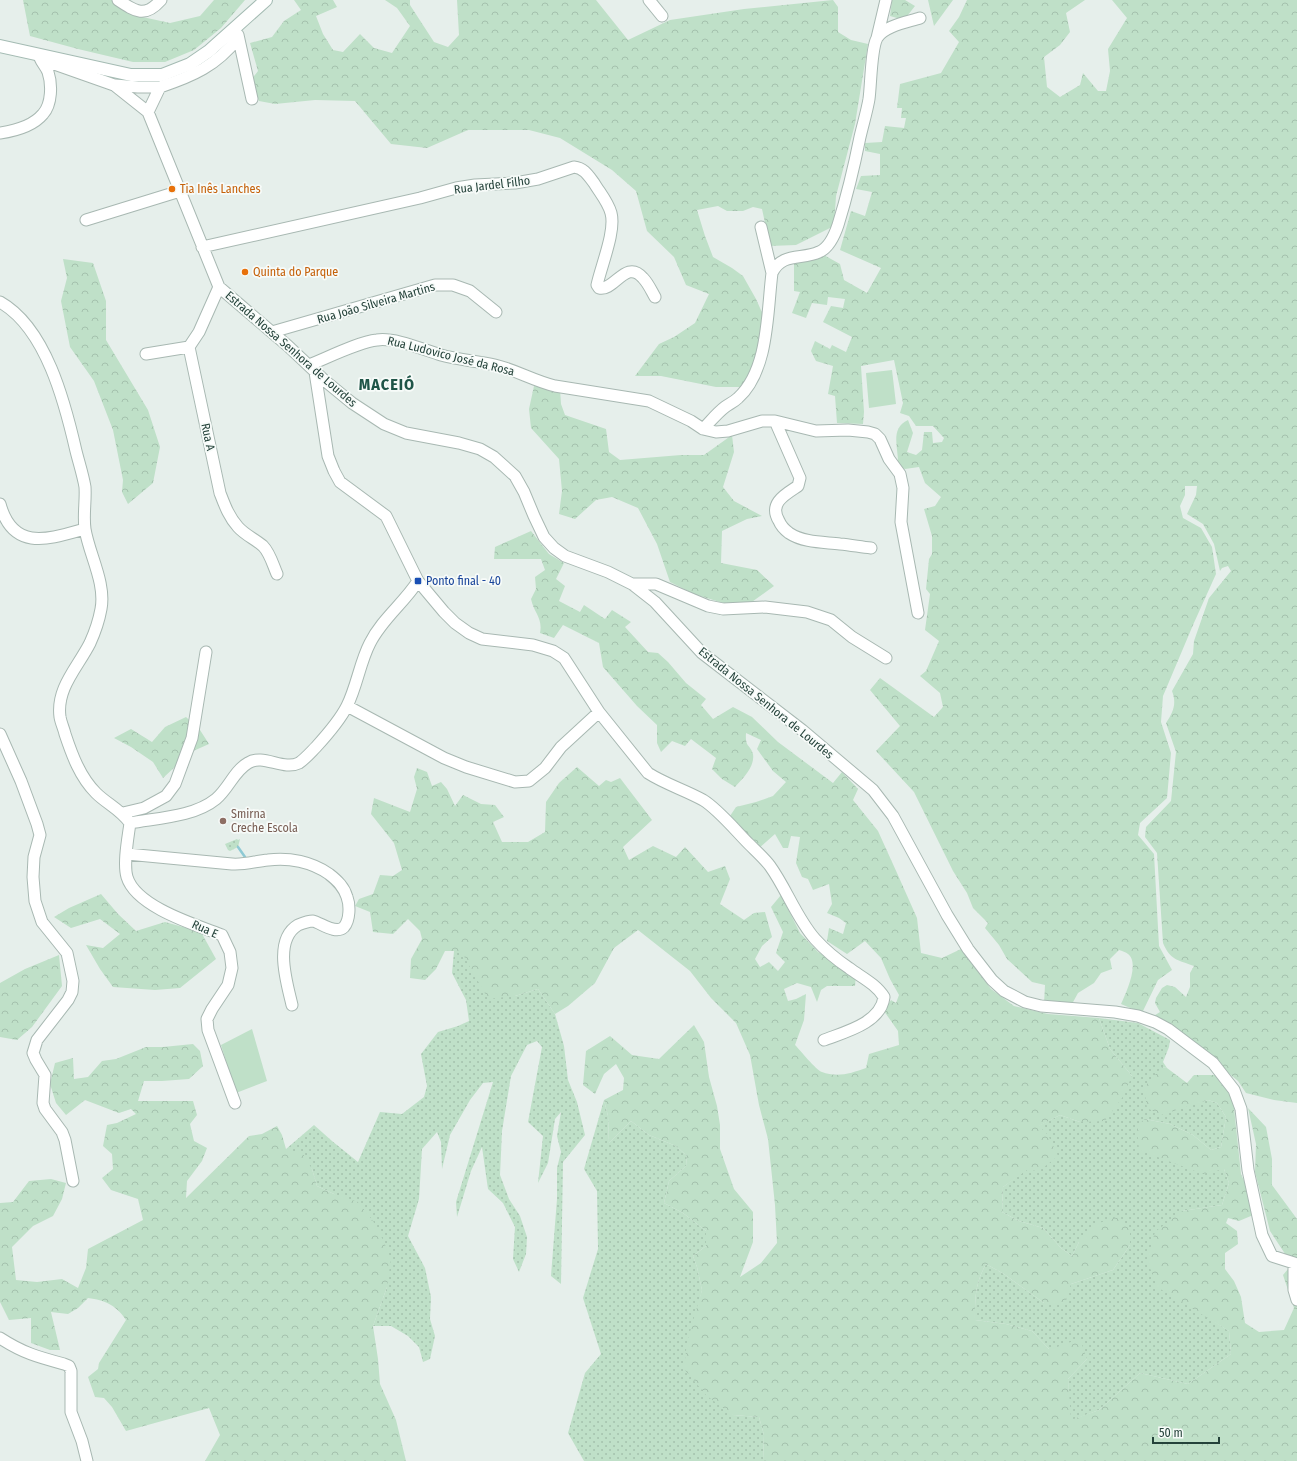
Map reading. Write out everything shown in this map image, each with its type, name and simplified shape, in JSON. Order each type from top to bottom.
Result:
[{"type":"main road","points":[[0,46],[132,74],[162,75],[190,64],[238,32],[266,0]]},
{"type":"street","points":[[118,0],[133,10],[144,11],[154,9],[161,0]]},
{"type":"street","points":[[649,0],[662,16]]},
{"type":"street","points":[[703,429],[724,408],[738,398],[750,383],[759,365],[766,335],[772,273],[775,266],[786,259],[819,252],[825,248],[831,240],[837,226],[855,164],[867,106],[874,51],[886,0]]},
{"type":"street","points":[[877,38],[887,29],[920,18]]},
{"type":"street","points":[[23,50],[40,58],[114,85],[160,87],[182,80],[202,71],[217,61],[229,49],[238,32]]},
{"type":"street","points":[[238,32],[252,99]]},
{"type":"street","points":[[0,133],[15,130],[44,114],[50,97],[49,79],[47,70],[40,58]]},
{"type":"street","points":[[114,85],[148,112],[160,87]]},
{"type":"street","name":"Estrada Nossa Senhora de Lourdes","points":[[148,112],[202,247],[220,287],[352,403],[384,424],[406,433],[459,443],[480,449],[494,457],[515,476],[524,492],[544,537],[554,548],[565,556],[608,572],[632,584],[655,602],[702,654],[802,730],[873,790],[893,816],[947,915],[968,949],[992,980],[1004,991],[1025,1002],[1041,1006],[1115,1012],[1138,1016],[1156,1022],[1168,1029],[1213,1063],[1234,1090],[1241,1109],[1248,1170],[1262,1235],[1272,1256],[1294,1262],[1294,1290],[1297,1300]]},
{"type":"street","name":"Rua Jardel Filho","points":[[202,247],[412,200],[456,188],[475,185],[515,183],[538,179],[574,167],[579,167],[587,173],[607,202],[611,213],[611,232],[597,285],[599,288],[605,288],[626,273],[634,272],[643,277],[655,296]]},
{"type":"street","points":[[86,220],[180,191]]},
{"type":"street","points":[[761,226],[772,273]]},
{"type":"street","name":"Rua João Silveira Martins","points":[[272,332],[435,285],[453,284],[470,291],[496,312]]},
{"type":"street","points":[[146,354],[189,347],[199,332],[220,287]]},
{"type":"street","points":[[0,302],[23,320],[38,340],[60,390],[85,487],[86,529],[99,580],[101,607],[97,625],[90,643],[61,694],[60,718],[73,756],[84,778],[96,793],[126,818],[191,812],[215,800],[240,769],[250,762],[258,760],[279,764],[298,764],[324,738],[347,706],[369,644],[381,625],[407,596],[418,580]]},
{"type":"street","name":"Rua Ludovico José da Rosa","points":[[312,369],[365,342],[377,339],[390,340],[444,356],[506,369],[542,383],[649,401],[703,429],[716,432],[728,431],[762,420],[775,421],[816,431],[848,430],[875,434],[880,439],[889,459],[900,474],[904,488],[901,522],[918,613]]},
{"type":"street","name":"Rua A","points":[[189,347],[220,493],[228,513],[237,527],[263,546],[269,555],[277,574]]},
{"type":"street","points":[[312,369],[328,456],[334,472],[340,482],[386,516],[418,580],[444,612],[455,623],[469,633],[482,639],[539,647],[553,651],[564,658],[599,712],[648,773],[704,801],[730,824],[769,865],[803,923],[814,938],[832,955],[866,979],[882,993],[884,1002],[878,1011],[869,1019],[859,1027],[824,1040]]},
{"type":"street","points":[[775,421],[800,478],[798,486],[785,494],[780,499],[776,508],[776,517],[782,526],[789,533],[802,539],[871,548]]},
{"type":"street","points":[[0,504],[3,516],[11,528],[20,534],[36,539],[51,539],[86,529]]},
{"type":"street","points":[[632,584],[656,584],[708,606],[723,609],[765,607],[807,612],[831,620],[852,637],[886,658]]},
{"type":"street","points":[[126,818],[166,796],[175,784],[192,738],[206,652]]},
{"type":"street","points":[[347,706],[444,758],[466,767],[515,782],[529,781],[545,768],[562,747],[599,712]]},
{"type":"street","points":[[0,734],[21,781],[40,834],[34,857],[32,877],[34,901],[42,922],[67,953],[73,981],[72,992],[68,1000],[37,1040],[33,1053],[45,1076],[44,1109],[62,1132],[73,1181]]},
{"type":"street","name":"Rua E","points":[[126,818],[127,854],[125,863],[127,879],[136,891],[147,902],[165,912],[222,935],[230,952],[232,968],[228,985],[212,1009],[208,1019],[208,1030],[235,1103]]},
{"type":"street","points":[[127,854],[243,865],[283,859],[310,864],[321,869],[339,882],[345,891],[349,904],[348,919],[344,927],[334,929],[311,921],[304,922],[296,926],[290,933],[285,944],[284,964],[292,1005]]},
{"type":"street","points":[[0,1338],[30,1355],[69,1366],[71,1371],[71,1412],[82,1441],[87,1461]]},
{"type":"green space","points":[[23,0],[115,0],[138,16],[170,23],[200,16],[214,0],[245,0],[221,28],[194,50],[165,62],[133,62],[30,36]]},
{"type":"green space","points":[[294,0],[333,0],[337,7],[316,16],[323,34],[333,50],[343,52],[360,34],[374,48],[392,53],[410,26],[397,8],[385,0],[410,0],[410,5],[434,42],[448,47],[459,35],[457,0],[596,0],[628,40],[670,20],[744,9],[833,0],[838,7],[838,32],[851,40],[868,44],[855,124],[836,196],[834,226],[796,245],[770,246],[762,209],[753,207],[743,211],[727,211],[718,206],[697,210],[713,257],[743,276],[764,317],[760,359],[741,387],[716,387],[661,376],[635,376],[659,344],[674,337],[695,323],[709,294],[686,285],[674,257],[647,231],[636,191],[612,170],[560,138],[529,130],[468,130],[427,148],[391,144],[355,101],[315,100],[275,104],[259,101],[251,80],[258,71],[250,43],[272,37],[284,21],[301,10]]},
{"type":"green space","points":[[892,0],[905,0],[915,6],[904,20],[890,16]]},
{"type":"green space","points":[[928,0],[953,0],[934,26]]},
{"type":"green space","points":[[967,0],[1085,0],[1066,13],[1070,32],[1060,45],[1044,57],[1047,87],[1060,97],[1080,85],[1083,73],[1098,91],[1106,91],[1110,71],[1108,49],[1127,18],[1112,0],[1297,0],[1297,1103],[1274,1100],[1246,1093],[1238,1081],[1226,1071],[1152,1017],[1160,1012],[1155,1003],[1156,998],[1162,988],[1167,985],[1175,987],[1186,997],[1190,987],[1190,973],[1194,966],[1175,959],[1163,943],[1157,853],[1145,837],[1146,827],[1171,801],[1176,752],[1166,723],[1174,708],[1172,691],[1193,654],[1194,641],[1209,598],[1231,571],[1228,566],[1222,568],[1220,571],[1214,544],[1203,524],[1187,514],[1196,495],[1197,486],[1185,486],[1185,495],[1180,506],[1183,518],[1201,528],[1212,547],[1216,574],[1163,696],[1161,722],[1171,753],[1167,798],[1140,823],[1138,835],[1154,854],[1159,946],[1172,970],[1158,980],[1142,1013],[1121,1004],[1131,978],[1133,964],[1128,954],[1119,950],[1110,959],[1112,969],[1101,973],[1094,983],[1078,993],[1072,1004],[1044,1004],[1045,985],[1032,982],[1007,959],[999,945],[985,928],[988,923],[973,908],[967,893],[953,871],[914,792],[876,751],[900,726],[870,690],[880,678],[934,717],[943,707],[940,693],[920,676],[926,671],[939,641],[925,630],[930,594],[926,589],[929,559],[932,554],[932,536],[924,509],[935,506],[941,497],[925,483],[919,467],[905,469],[898,466],[896,440],[899,428],[908,420],[913,433],[907,452],[916,455],[922,450],[924,432],[932,432],[933,443],[942,442],[944,438],[933,426],[916,426],[909,416],[900,413],[903,403],[894,360],[861,366],[864,412],[863,424],[837,423],[835,396],[828,394],[833,366],[816,361],[811,351],[815,341],[830,349],[832,345],[846,352],[852,337],[823,322],[831,306],[843,308],[845,299],[828,297],[827,305],[812,303],[806,318],[792,313],[800,292],[794,291],[794,263],[822,254],[840,264],[844,280],[867,293],[881,268],[840,250],[851,211],[865,216],[872,192],[856,189],[861,176],[880,175],[880,154],[865,151],[865,143],[882,142],[885,126],[904,128],[906,118],[901,118],[902,108],[897,108],[900,84],[941,73],[959,42],[949,31],[959,17]]},
{"type":"green space","points":[[63,259],[93,263],[106,301],[106,340],[148,410],[160,447],[153,483],[128,504],[122,492],[123,480],[113,430],[94,381],[70,347],[61,301],[67,278]]},
{"type":"green space","points":[[892,370],[896,404],[869,408],[866,373]]},
{"type":"green space","points":[[534,386],[560,389],[561,404],[565,415],[606,429],[609,452],[620,460],[681,455],[704,455],[732,435],[734,452],[723,487],[734,501],[762,516],[747,519],[722,531],[721,563],[757,570],[774,586],[742,609],[694,594],[670,582],[657,544],[638,508],[612,497],[596,500],[575,519],[559,514],[562,491],[559,459],[531,428],[529,409]]},
{"type":"green space","points":[[531,531],[549,554],[564,563],[556,579],[565,586],[559,601],[580,612],[584,605],[605,619],[612,610],[631,622],[625,627],[648,652],[658,653],[686,683],[706,699],[701,705],[713,719],[733,707],[752,717],[778,742],[833,783],[842,772],[858,789],[853,800],[878,831],[917,918],[921,953],[942,958],[961,949],[991,989],[1014,1006],[1048,1014],[1099,1018],[1110,1049],[1132,1076],[1122,1098],[1105,1121],[1080,1122],[1060,1115],[1039,1126],[1048,1135],[1058,1156],[1039,1171],[1027,1170],[1003,1187],[1002,1212],[1019,1221],[1043,1228],[1061,1248],[1072,1256],[1079,1242],[1093,1225],[1117,1217],[1130,1228],[1130,1245],[1113,1270],[1071,1284],[1065,1304],[1044,1303],[1004,1274],[986,1264],[978,1284],[976,1297],[975,1320],[1006,1324],[1032,1331],[1049,1349],[1080,1339],[1087,1359],[1068,1379],[1071,1420],[1099,1410],[1140,1373],[1188,1384],[1231,1354],[1229,1331],[1157,1287],[1147,1260],[1155,1232],[1182,1211],[1222,1205],[1229,1183],[1224,1169],[1203,1174],[1139,1150],[1137,1125],[1145,1119],[1170,1124],[1193,1135],[1211,1150],[1221,1147],[1226,1117],[1217,1103],[1208,1100],[1161,1115],[1147,1108],[1144,1087],[1162,1067],[1167,1068],[1187,1083],[1194,1075],[1218,1075],[1228,1087],[1234,1108],[1241,1174],[1258,1213],[1239,1221],[1228,1218],[1226,1223],[1237,1231],[1238,1244],[1225,1253],[1225,1269],[1234,1281],[1241,1297],[1245,1323],[1259,1332],[1284,1330],[1294,1308],[1283,1275],[1288,1269],[1297,1284],[1297,1461],[763,1461],[764,1435],[759,1417],[733,1415],[707,1396],[684,1369],[687,1342],[702,1290],[693,1256],[706,1246],[706,1231],[683,1213],[664,1203],[669,1181],[686,1166],[687,1156],[676,1146],[649,1135],[631,1121],[609,1143],[608,1116],[604,1100],[623,1090],[624,1078],[616,1064],[604,1074],[595,1094],[583,1085],[586,1051],[610,1036],[632,1055],[659,1059],[694,1025],[704,1042],[709,1077],[717,1106],[720,1125],[720,1149],[734,1189],[753,1212],[753,1242],[740,1277],[761,1263],[777,1243],[775,1205],[768,1139],[759,1105],[750,1055],[736,1023],[711,998],[690,971],[638,930],[614,948],[595,983],[568,1006],[555,1014],[538,989],[515,996],[488,999],[461,951],[445,951],[436,969],[425,980],[410,978],[411,959],[422,939],[420,931],[408,919],[393,934],[373,932],[370,912],[355,906],[359,899],[373,894],[380,875],[393,876],[402,870],[394,843],[371,814],[374,798],[410,812],[417,789],[414,777],[417,768],[427,772],[432,786],[441,782],[447,789],[455,806],[463,795],[481,804],[495,805],[504,817],[493,822],[502,842],[528,842],[545,832],[546,802],[559,783],[577,767],[599,786],[606,780],[611,782],[620,778],[652,820],[623,847],[629,860],[653,846],[676,857],[685,847],[708,872],[725,866],[730,879],[720,904],[744,920],[754,913],[765,912],[772,937],[762,946],[755,959],[760,967],[769,962],[778,971],[785,962],[776,953],[783,932],[771,907],[781,895],[800,933],[818,952],[856,975],[855,986],[827,986],[821,990],[817,1002],[811,987],[797,983],[784,989],[788,1001],[806,994],[804,1020],[795,1045],[819,1070],[833,1075],[855,1072],[866,1068],[869,1054],[899,1045],[898,1031],[884,1011],[891,1000],[896,1003],[899,995],[881,958],[865,941],[847,954],[827,941],[829,928],[843,934],[846,923],[827,913],[832,904],[829,884],[813,890],[808,879],[802,877],[796,863],[800,837],[791,836],[788,848],[783,848],[775,834],[759,848],[730,816],[736,807],[773,796],[786,782],[773,771],[757,749],[761,740],[746,733],[746,741],[752,751],[753,759],[748,772],[735,787],[722,779],[712,769],[716,758],[691,739],[685,746],[672,741],[661,752],[657,743],[657,725],[637,706],[603,667],[599,643],[563,625],[554,638],[540,633],[541,628],[539,619],[531,599],[536,589],[535,577],[545,570],[541,559],[494,559],[495,547]]},
{"type":"green space","points":[[186,717],[200,730],[209,744],[191,752],[163,778],[153,762],[131,747],[114,738],[131,729],[152,742],[165,727]]},
{"type":"green space","points":[[240,839],[238,847],[230,851],[228,850],[225,844]]},
{"type":"green space","points":[[101,894],[118,914],[136,931],[165,922],[201,932],[216,959],[180,988],[155,990],[113,987],[100,969],[86,945],[103,948],[120,934],[100,919],[71,928],[54,917],[69,908]]},
{"type":"green space","points":[[454,951],[462,951],[474,972],[515,996],[538,989],[555,1014],[564,1046],[568,1080],[577,1102],[585,1135],[563,1162],[561,1284],[551,1276],[557,1199],[557,1168],[561,1152],[557,1136],[561,1112],[555,1119],[548,1163],[538,1183],[543,1136],[528,1122],[542,1047],[537,1041],[527,1045],[511,1076],[502,1131],[500,1175],[509,1199],[520,1216],[527,1237],[526,1254],[519,1272],[513,1259],[515,1227],[503,1203],[488,1189],[482,1147],[471,1171],[457,1217],[456,1202],[493,1082],[483,1083],[470,1100],[450,1135],[442,1169],[441,1142],[437,1132],[422,1149],[419,1199],[408,1236],[425,1268],[431,1297],[430,1319],[435,1336],[430,1359],[423,1362],[419,1347],[408,1336],[391,1326],[373,1326],[387,1287],[334,1194],[317,1186],[312,1169],[286,1149],[314,1125],[358,1162],[380,1112],[402,1114],[424,1097],[427,1086],[421,1054],[438,1032],[469,1021],[466,1000],[452,973]]},
{"type":"green space","points":[[59,955],[62,986],[32,1027],[17,1040],[0,1037],[0,983],[25,969]]},
{"type":"green space","points":[[1099,1018],[1138,1023],[1170,1040],[1163,1062],[1167,1068],[1162,1067],[1188,1105],[1208,1100],[1217,1103],[1226,1117],[1221,1147],[1211,1150],[1193,1135],[1170,1124],[1145,1119],[1224,1169],[1229,1183],[1222,1205],[1182,1211],[1212,1320],[1229,1331],[1231,1354],[1188,1384],[1140,1373],[1099,1410],[1070,1421],[1068,1379],[1087,1359],[1049,1349],[1032,1331],[1006,1324],[975,1320],[976,1297],[978,1284],[986,1264],[1004,1274],[1044,1303],[1071,1284],[1113,1270],[1130,1245],[1079,1242],[1072,1256],[1061,1248],[1043,1228],[1019,1221],[1002,1212],[1003,1187],[1027,1169],[1038,1126],[1060,1115],[1080,1122],[1132,1076],[1110,1049]]},
{"type":"green space","points":[[252,1029],[267,1081],[236,1093],[221,1045]]},
{"type":"green space","points":[[193,1044],[200,1051],[203,1066],[189,1079],[144,1081],[138,1101],[193,1101],[197,1115],[190,1124],[194,1141],[207,1148],[202,1161],[187,1181],[186,1198],[249,1136],[262,1134],[277,1126],[282,1135],[286,1149],[303,1154],[312,1169],[317,1186],[334,1194],[358,1202],[373,1221],[383,1240],[391,1259],[387,1287],[373,1326],[380,1384],[396,1420],[406,1461],[205,1461],[220,1435],[209,1408],[126,1431],[112,1407],[104,1398],[95,1397],[88,1377],[98,1369],[99,1363],[126,1320],[110,1304],[100,1300],[88,1298],[78,1308],[68,1314],[51,1312],[60,1350],[50,1350],[31,1343],[31,1318],[9,1320],[0,1302],[0,1203],[13,1202],[29,1181],[51,1179],[66,1183],[62,1199],[53,1216],[33,1226],[12,1247],[16,1280],[37,1282],[62,1279],[78,1288],[86,1268],[88,1249],[143,1220],[138,1199],[111,1190],[102,1178],[113,1169],[112,1154],[103,1146],[107,1125],[117,1123],[136,1114],[131,1109],[119,1113],[85,1100],[66,1115],[56,1103],[50,1084],[55,1063],[73,1058],[74,1079],[88,1077],[102,1061],[116,1059],[146,1047]]},
{"type":"green space","points":[[604,1100],[608,1116],[609,1143],[631,1121],[649,1135],[676,1146],[687,1156],[686,1166],[669,1181],[664,1203],[683,1213],[706,1231],[706,1246],[693,1256],[702,1290],[698,1307],[733,1415],[759,1417],[764,1435],[763,1461],[584,1461],[568,1433],[585,1373],[601,1354],[583,1298],[598,1249],[597,1191],[584,1169]]},
{"type":"green space","points":[[1248,1108],[1266,1127],[1272,1159],[1272,1185],[1297,1219],[1297,1272],[1270,1231],[1255,1172],[1256,1144]]},
{"type":"waterway","points":[[238,847],[245,857]]},
{"type":"place","name":"Tia Inês Lanches","points":[[172,189]]},
{"type":"place","name":"Quinta do Parque","points":[[245,272]]},
{"type":"place","name":"Ponto final - 40","points":[[418,581]]},
{"type":"place","name":"Smirna Creche Escola","points":[[223,821]]},
{"type":"district","name":"MACEIÓ","points":[[387,384]]}]
